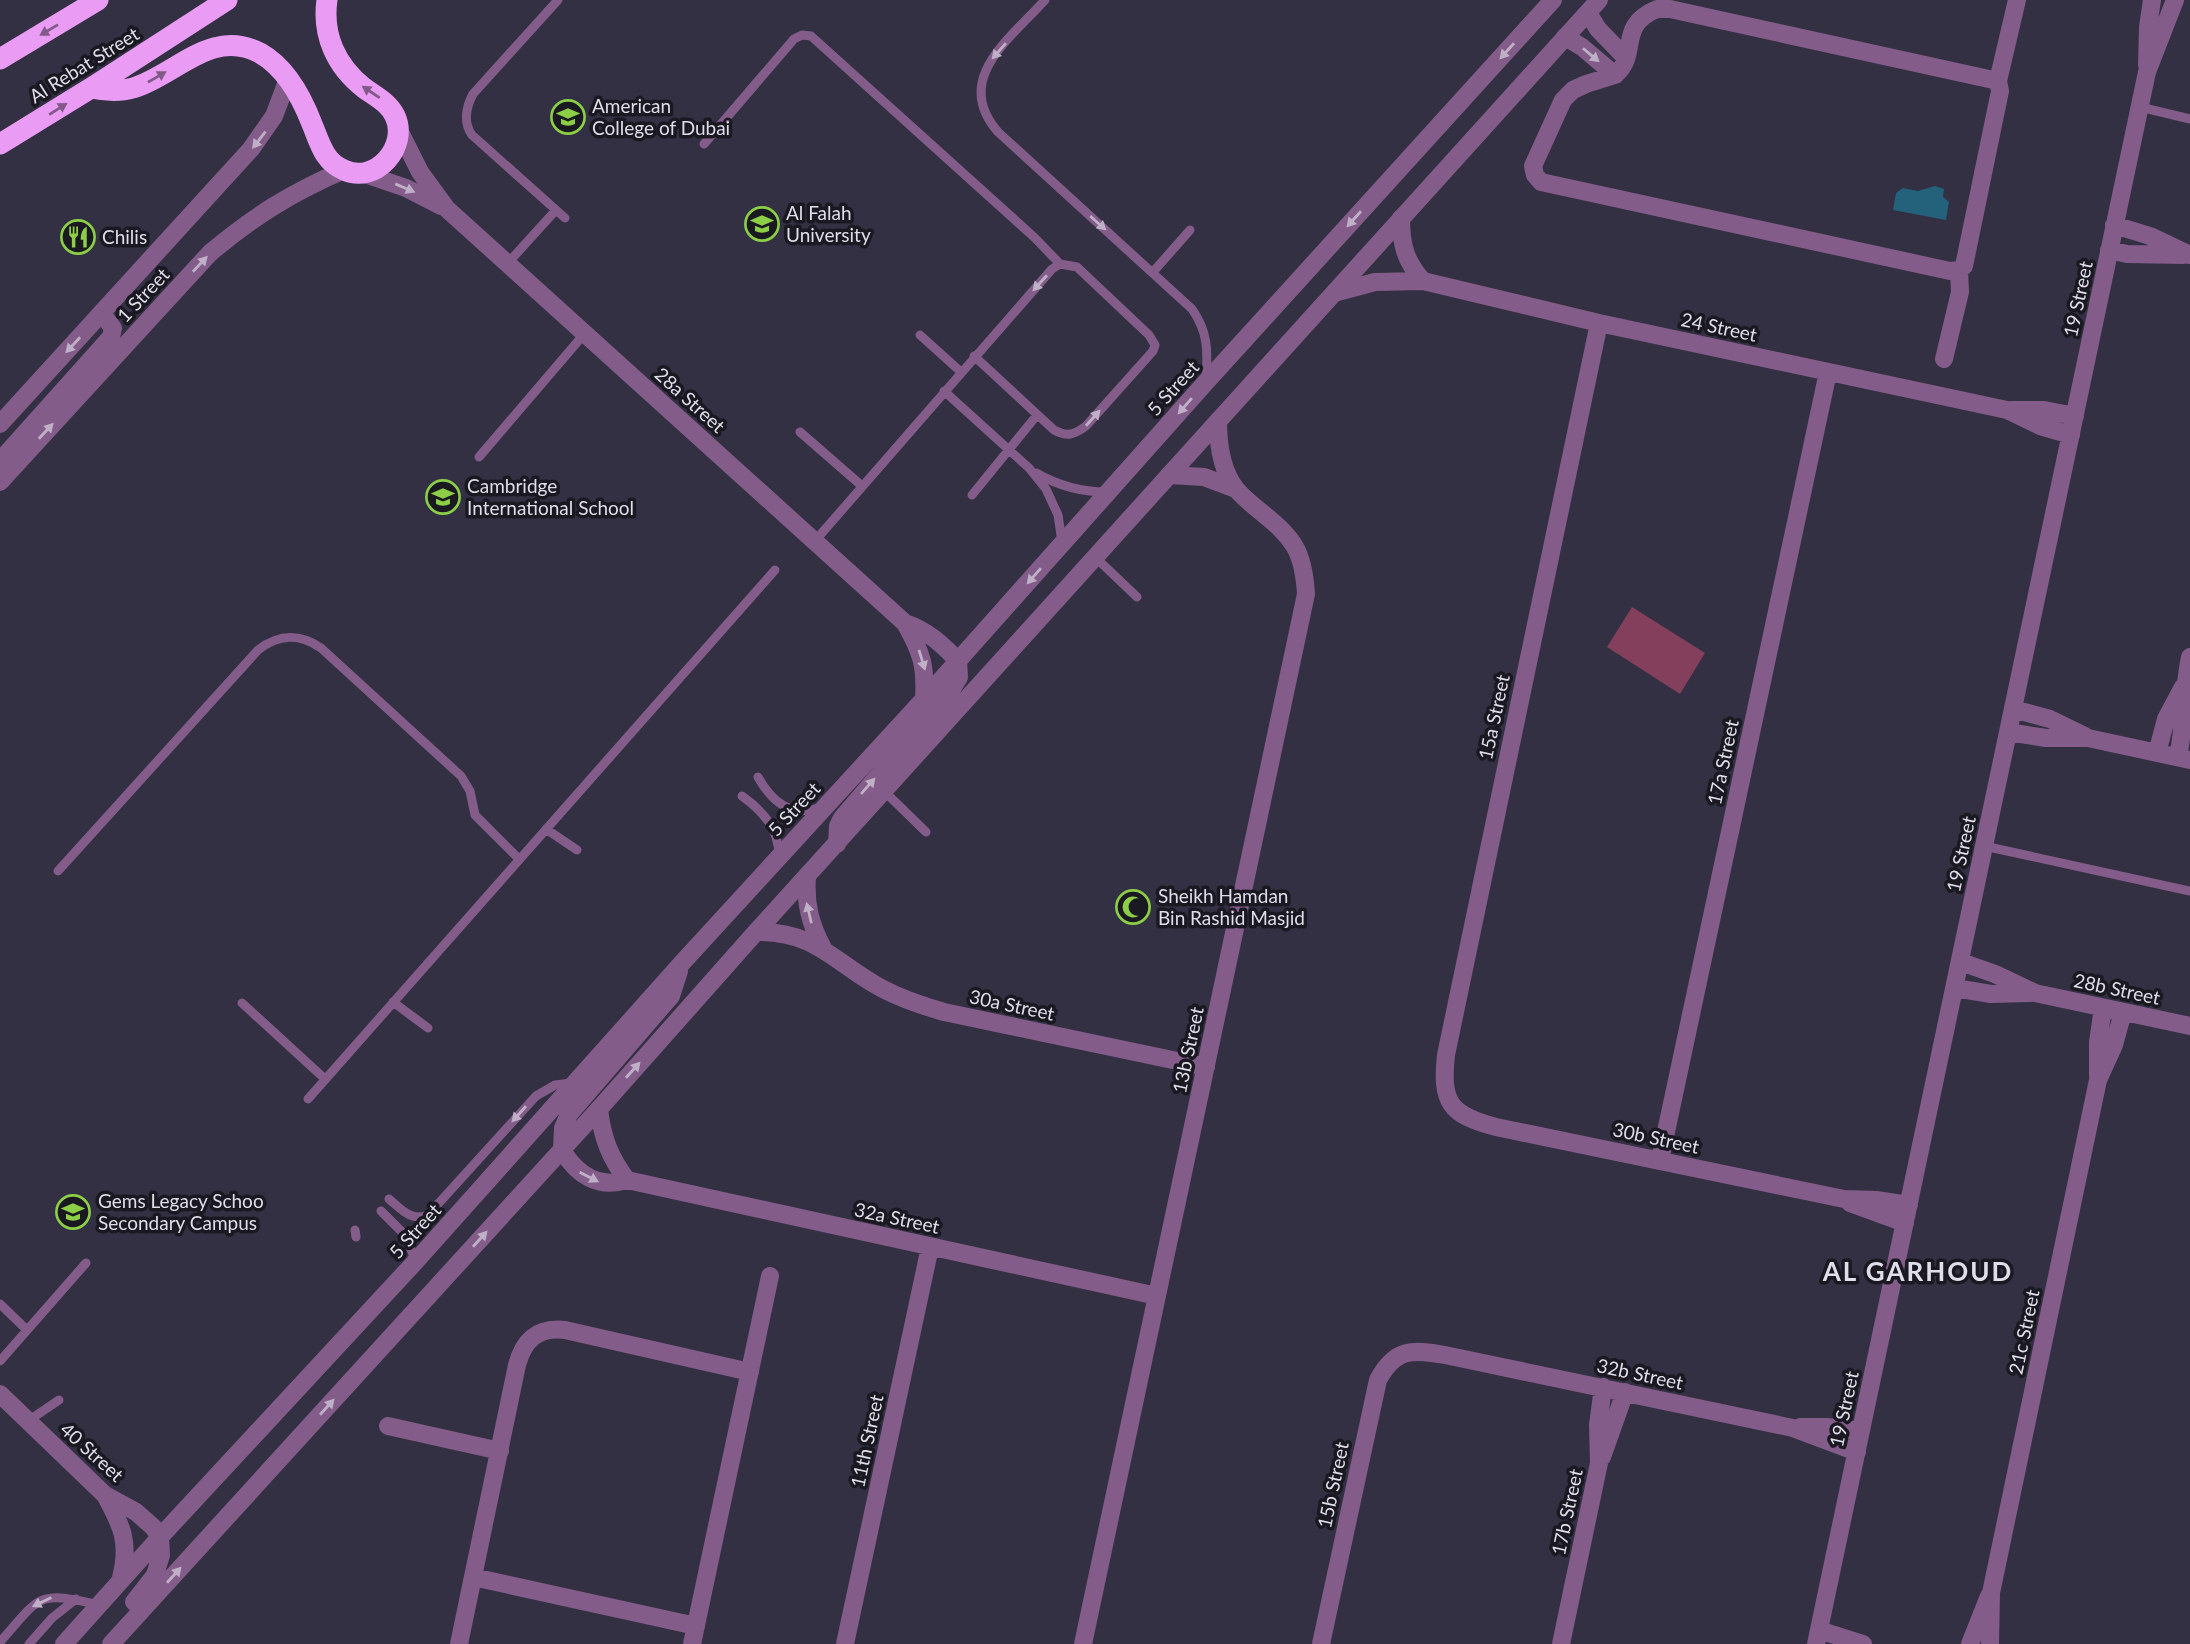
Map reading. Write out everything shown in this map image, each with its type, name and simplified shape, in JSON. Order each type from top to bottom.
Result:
[{"type":"highway","points":[[0,59],[98,0]]},
{"type":"highway","name":"Al Rebat Street","points":[[0,144],[227,0]]},
{"type":"highway","points":[[92,88],[105,91],[132,89],[201,51],[220,46],[240,46],[259,52],[275,64],[288,79],[301,100],[329,161],[353,172],[376,169],[389,159],[397,146],[399,130],[396,118],[390,107],[347,72],[335,55],[327,36],[327,0]]},
{"type":"street","name":"5 Street","points":[[64,1644],[160,1536],[416,1261],[779,855],[924,699],[1553,0]]},
{"type":"street","points":[[1998,81],[2017,0]]},
{"type":"street","name":"19 Street","points":[[2147,72],[2148,27],[2152,0]]},
{"type":"street","name":"19 Street","points":[[1818,1637],[2147,72],[2175,0]]},
{"type":"street","points":[[1594,6],[1598,29],[1626,58]]},
{"type":"street","points":[[111,1644],[562,1150],[1594,6]]},
{"type":"street","points":[[1944,359],[1960,292],[1959,270],[1965,260],[2001,86],[1990,77],[1670,9],[1657,9],[1645,14],[1636,23],[1630,35],[1624,64],[1615,75],[1573,90],[1563,100],[1533,166],[1535,175],[1541,182],[1950,271],[1959,270]]},
{"type":"street","points":[[1565,37],[1582,47],[1615,75]]},
{"type":"street","name":"1 Street","points":[[0,424],[264,133],[274,116],[288,79]]},
{"type":"street","name":"28a Street","points":[[399,130],[420,172],[447,209],[905,623],[931,636],[958,661]]},
{"type":"street","name":"28a Street","points":[[353,172],[406,188],[447,209]]},
{"type":"street","name":"1 Street","points":[[0,482],[210,253],[274,204],[353,172]]},
{"type":"street","points":[[1401,218],[1405,256],[1423,281]]},
{"type":"street","points":[[2114,225],[2141,233],[2190,256]]},
{"type":"street","points":[[2109,250],[2137,255],[2190,256]]},
{"type":"street","name":"24 Street","points":[[1334,293],[1375,282],[1423,281],[1600,323],[2007,410]]},
{"type":"street","points":[[0,461],[111,337],[113,328],[102,314]]},
{"type":"street","name":"15a Street","points":[[1461,1115],[1448,1099],[1443,1082],[1446,1055],[1600,323]]},
{"type":"street","name":"17a Street","points":[[1660,1160],[1828,372]]},
{"type":"street","points":[[2007,410],[2044,410],[2075,416]]},
{"type":"street","points":[[2007,410],[2040,426],[2071,435]]},
{"type":"street","name":"13b Street","points":[[1219,421],[1221,457],[1236,489]]},
{"type":"street","name":"13b Street","points":[[1083,1644],[1306,594],[1304,570],[1296,548],[1282,529],[1236,489],[1204,477],[1169,475]]},
{"type":"street","name":"28a Street","points":[[905,623],[917,645],[925,671],[924,699]]},
{"type":"street","points":[[2008,732],[2046,738],[2088,738],[2184,758],[2184,684],[2190,657]]},
{"type":"street","points":[[837,844],[838,826],[847,810],[955,685],[960,668],[958,661]]},
{"type":"street","points":[[2157,753],[2166,719],[2184,684]]},
{"type":"street","points":[[2013,709],[2050,719],[2088,738]]},
{"type":"street","name":"30a Street","points":[[807,876],[808,916],[823,948]]},
{"type":"street","name":"30a Street","points":[[756,932],[794,935],[823,948],[854,972],[883,989],[944,1012],[1206,1067]]},
{"type":"street","name":"28b Street","points":[[1961,961],[2035,993],[2190,1026]]},
{"type":"street","points":[[562,1150],[563,1128],[569,1114],[671,996],[678,981],[681,964]]},
{"type":"street","name":"28b Street","points":[[1955,988],[1991,994],[2035,993]]},
{"type":"street","name":"21c Street","points":[[1970,1644],[1991,1593],[2098,1080],[2098,1042],[2103,1008]]},
{"type":"street","name":"21c Street","points":[[2098,1080],[2114,1045],[2123,1012]]},
{"type":"street","points":[[599,1109],[606,1147],[627,1180]]},
{"type":"street","name":"30b Street","points":[[1461,1115],[1496,1127],[1844,1199],[1876,1200],[1907,1214]]},
{"type":"street","name":"32a Street","points":[[562,1150],[581,1174],[605,1184],[627,1180],[1157,1296]]},
{"type":"street","name":"11th Street","points":[[845,1644],[930,1247]]},
{"type":"street","points":[[692,1644],[770,1276]]},
{"type":"street","points":[[459,1644],[520,1352],[527,1340],[552,1328],[750,1372]]},
{"type":"street","name":"32b Street","points":[[1410,1351],[1446,1354],[1793,1428],[1857,1452]]},
{"type":"street","name":"15b Street","points":[[1321,1644],[1378,1380],[1385,1366],[1397,1356],[1410,1351]]},
{"type":"street","name":"17b Street","points":[[1561,1644],[1599,1463],[1598,1425],[1603,1387]]},
{"type":"street","points":[[1599,1463],[1625,1392]]},
{"type":"street","name":"40 Street","points":[[0,1394],[106,1495],[136,1512],[160,1536]]},
{"type":"street","points":[[388,1426],[500,1451]]},
{"type":"street","points":[[1793,1428],[1827,1427],[1861,1431]]},
{"type":"street","points":[[106,1495],[124,1532],[126,1558],[120,1582]]},
{"type":"street","points":[[97,1644],[144,1592],[155,1575],[161,1555],[160,1536]]},
{"type":"street","points":[[474,1577],[696,1626]]},
{"type":"street","name":"21c Street","points":[[1990,1644],[1991,1593]]},
{"type":"street","points":[[1818,1637],[1863,1644]]},
{"type":"lane","points":[[558,0],[473,94],[468,104],[466,124],[472,135],[565,218]]},
{"type":"lane","points":[[1045,0],[984,70],[980,87],[981,104],[987,120],[1182,299],[1201,322],[1208,352],[1206,383]]},
{"type":"lane","points":[[704,144],[794,39],[802,35],[811,36],[1035,237],[1060,264],[1077,267],[1149,335],[1155,345],[1153,351],[1079,431],[1072,435],[1062,434],[1037,415],[974,356]]},
{"type":"lane","points":[[2140,107],[2190,119]]},
{"type":"lane","points":[[507,264],[556,211]]},
{"type":"lane","points":[[1153,272],[1190,230]]},
{"type":"lane","points":[[814,542],[974,356],[1052,269],[1060,264]]},
{"type":"lane","points":[[479,457],[585,332]]},
{"type":"lane","points":[[920,335],[961,372]]},
{"type":"lane","points":[[944,391],[1029,468],[1046,489],[1061,529],[1062,544]]},
{"type":"lane","points":[[972,495],[1037,415]]},
{"type":"lane","points":[[800,432],[862,486]]},
{"type":"lane","points":[[1029,468],[1065,487],[1079,491],[1109,492]]},
{"type":"lane","points":[[1096,557],[1137,597]]},
{"type":"lane","points":[[308,1099],[775,570]]},
{"type":"lane","points":[[58,870],[258,650],[282,637],[296,636],[321,648],[461,776],[470,791],[472,808],[479,821],[519,859]]},
{"type":"lane","points":[[758,777],[767,793],[786,807],[809,811],[824,806]]},
{"type":"lane","points":[[884,791],[926,832]]},
{"type":"lane","points":[[742,796],[765,815],[779,842],[779,855]]},
{"type":"lane","points":[[546,829],[578,850]]},
{"type":"lane","points":[[1984,846],[2190,891]]},
{"type":"lane","points":[[393,1002],[428,1028]]},
{"type":"lane","points":[[242,1003],[325,1079]]},
{"type":"lane","points":[[389,1199],[412,1217],[421,1218],[428,1215],[536,1096],[555,1085],[576,1083]]},
{"type":"lane","points":[[382,1212],[404,1234],[416,1261]]},
{"type":"lane","points":[[0,1361],[86,1263]]},
{"type":"lane","points":[[0,1304],[27,1330]]},
{"type":"lane","points":[[28,1421],[59,1400]]},
{"type":"lane","points":[[0,1642],[41,1599],[51,1596],[99,1605]]},
{"type":"lane","points":[[29,1644],[52,1619],[76,1599]]},
{"type":"shaded area","points":[[1632,607],[1705,653],[1680,694],[1607,647]]},
{"type":"water","points":[[1935,186],[1944,189],[1943,197],[1949,202],[1946,220],[1893,210],[1896,193],[1903,188],[1918,191]]},
{"type":"place","name":"American College of Dubai","points":[[568,117]]},
{"type":"place","name":"Al Falah University","points":[[762,224]]},
{"type":"place","name":"Chilis","points":[[78,237]]},
{"type":"place","name":"Cambridge International School","points":[[443,497]]},
{"type":"place","name":"Sheikh Hamdan Bin Rashid Masjid","points":[[1133,907]]},
{"type":"place","name":"Gems Legacy Schoo Secondary Campus","points":[[73,1212]]},
{"type":"district","name":"AL GARHOUD","points":[[1918,1272]]}]
